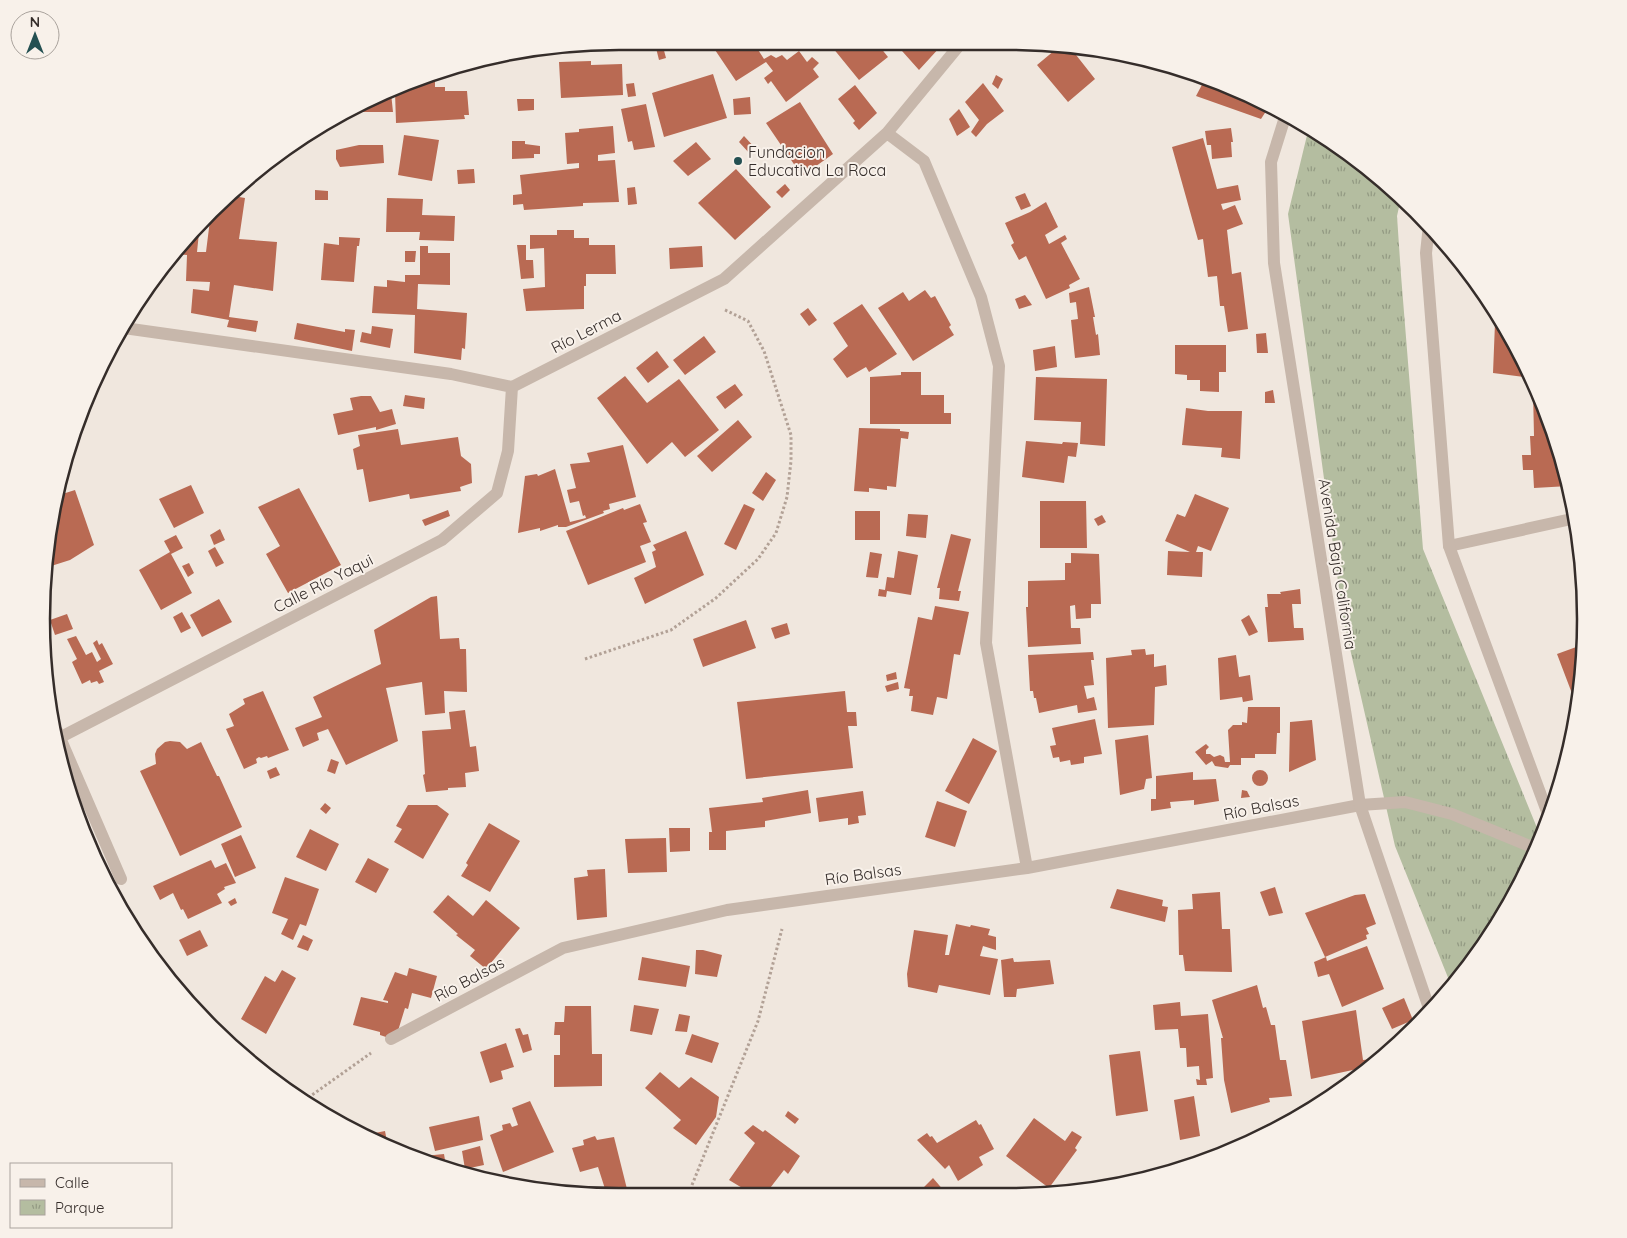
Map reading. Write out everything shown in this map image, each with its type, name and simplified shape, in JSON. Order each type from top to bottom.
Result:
[{"type":"street","name":"Río Lerma","points":[[512,387],[724,279],[887,133],[955,50]]},
{"type":"street","name":"Avenida Baja California","points":[[1284,122],[1272,162],[1274,263],[1360,805],[1427,1003]]},
{"type":"street","points":[[887,133],[924,161],[981,296],[999,366],[986,642],[1027,868]]},
{"type":"street","points":[[1428,236],[1426,253],[1449,546],[1545,807]]},
{"type":"street","points":[[129,329],[451,374],[512,387]]},
{"type":"street","name":"Calle Río Yaqui","points":[[62,734],[442,540],[497,493],[508,451],[512,387]]},
{"type":"street","points":[[1449,546],[1568,520]]},
{"type":"street","points":[[65,750],[121,879]]},
{"type":"street","name":"Río Balsas","points":[[391,1039],[563,948],[727,910],[1027,868],[1360,805],[1405,802],[1452,814],[1530,846]]},
{"type":"path","points":[[585,659],[671,630],[716,598],[758,559],[776,533],[784,506],[791,461],[791,435],[764,351],[748,321],[694,295]]},
{"type":"path","points":[[692,1185],[758,1021],[790,900]]},
{"type":"path","points":[[310,1096],[391,1039]]},
{"type":"green space","points":[[1307,135],[1354,168],[1399,207],[1397,216],[1401,275],[1423,549],[1537,828],[1501,904],[1481,935],[1448,978],[1395,846],[1343,618],[1288,214]]},
{"type":"building","points":[[656,50],[664,50],[666,58],[659,60]]},
{"type":"building","points":[[715,50],[758,50],[764,59],[771,55],[776,58],[782,55],[787,60],[799,51],[807,62],[812,57],[819,63],[813,69],[819,77],[786,102],[771,81],[768,84],[764,78],[773,71],[766,62],[736,81]]},
{"type":"building","points":[[835,50],[882,50],[888,57],[859,80]]},
{"type":"building","points":[[901,50],[937,50],[919,70]]},
{"type":"building","points":[[1053,52],[1076,54],[1095,79],[1068,102],[1037,65]]},
{"type":"building","points":[[591,61],[591,65],[622,64],[623,95],[561,98],[559,62]]},
{"type":"building","points":[[713,74],[727,118],[664,137],[652,93]]},
{"type":"building","points":[[996,75],[1003,79],[998,89],[992,84]]},
{"type":"building","points":[[435,80],[435,87],[445,87],[445,91],[467,91],[469,115],[464,115],[465,119],[396,123],[395,96],[401,93]]},
{"type":"building","points":[[634,83],[636,96],[628,97],[626,84]]},
{"type":"building","points":[[983,83],[1004,111],[987,124],[976,137],[971,132],[979,120],[965,102]]},
{"type":"building","points":[[1202,84],[1266,112],[1261,119],[1196,96]]},
{"type":"building","points":[[855,85],[877,113],[859,130],[853,123],[855,121],[838,99]]},
{"type":"building","points":[[391,97],[393,112],[361,112]]},
{"type":"building","points":[[750,97],[751,114],[734,115],[733,99]]},
{"type":"building","points":[[517,99],[534,99],[534,110],[518,111]]},
{"type":"building","points":[[800,102],[833,154],[802,176],[766,123]]},
{"type":"building","points":[[646,104],[655,147],[634,150],[632,141],[628,142],[621,109]]},
{"type":"building","points":[[959,109],[970,127],[957,136],[949,119]]},
{"type":"building","points":[[613,126],[615,153],[598,155],[598,161],[615,160],[619,202],[583,203],[583,206],[524,210],[523,204],[513,205],[513,195],[522,194],[520,175],[579,168],[579,163],[567,164],[565,133],[579,132],[579,129]]},
{"type":"building","points":[[1231,128],[1233,142],[1231,142],[1232,157],[1212,159],[1211,145],[1207,145],[1205,131]]},
{"type":"building","points":[[404,135],[439,140],[432,181],[398,175]]},
{"type":"building","points":[[744,136],[756,149],[750,154],[739,142]]},
{"type":"building","points":[[1203,138],[1217,189],[1238,185],[1241,200],[1221,204],[1223,210],[1235,205],[1243,224],[1227,230],[1232,274],[1241,272],[1248,329],[1228,332],[1224,306],[1220,306],[1217,276],[1208,277],[1203,239],[1198,240],[1172,147]]},
{"type":"building","points":[[512,141],[525,141],[525,144],[540,146],[540,154],[534,154],[534,158],[512,159]]},
{"type":"building","points":[[696,142],[711,159],[688,176],[673,161]]},
{"type":"building","points":[[359,145],[383,145],[384,163],[340,167],[336,159],[336,150]]},
{"type":"building","points":[[474,169],[475,183],[458,184],[457,170]]},
{"type":"building","points":[[736,169],[771,207],[735,240],[698,203]]},
{"type":"building","points":[[785,184],[790,190],[782,198],[776,192]]},
{"type":"building","points":[[635,187],[637,204],[628,205],[627,188]]},
{"type":"building","points":[[315,190],[328,191],[328,200],[315,200]]},
{"type":"building","points":[[1025,193],[1031,206],[1021,210],[1015,197]]},
{"type":"building","points":[[238,197],[245,198],[239,239],[277,242],[273,291],[234,285],[229,317],[258,321],[256,332],[227,327],[229,320],[191,313],[193,289],[209,291],[210,282],[186,281],[187,255],[183,255],[199,236],[197,252],[206,252],[209,225]]},
{"type":"building","points":[[387,198],[423,199],[422,215],[455,216],[454,241],[419,240],[420,232],[386,232]]},
{"type":"building","points":[[1046,202],[1058,227],[1045,235],[1049,244],[1065,235],[1067,239],[1061,243],[1080,279],[1069,285],[1070,288],[1046,299],[1026,256],[1019,260],[1011,245],[1014,243],[1005,223],[1030,212]]},
{"type":"building","points":[[557,230],[574,230],[574,238],[589,238],[589,245],[615,245],[616,274],[586,274],[584,309],[526,311],[523,289],[545,287],[544,248],[530,249],[530,235],[557,235]]},
{"type":"building","points":[[339,237],[360,238],[359,246],[357,246],[354,282],[321,280],[324,243],[339,245]]},
{"type":"building","points":[[517,245],[526,245],[526,260],[533,260],[534,278],[521,279]]},
{"type":"building","points":[[420,246],[428,246],[428,253],[450,253],[450,285],[418,284],[417,309],[467,313],[465,349],[462,348],[461,360],[414,353],[415,315],[372,313],[374,286],[387,287],[387,280],[405,282],[405,275],[420,275]]},
{"type":"building","points":[[702,246],[703,267],[670,269],[669,248]]},
{"type":"building","points":[[405,251],[416,251],[415,262],[405,262]]},
{"type":"building","points":[[1089,287],[1100,355],[1075,358],[1071,320],[1078,319],[1076,302],[1070,303],[1069,293]]},
{"type":"building","points":[[925,290],[931,298],[935,296],[951,325],[949,327],[954,335],[913,361],[878,308],[903,292],[909,301]]},
{"type":"building","points":[[1025,295],[1032,305],[1019,309],[1015,299]]},
{"type":"building","points":[[862,304],[897,354],[869,372],[866,367],[847,378],[833,359],[848,346],[833,323]]},
{"type":"building","points":[[808,308],[817,320],[809,326],[800,314]]},
{"type":"building","points":[[297,323],[345,332],[345,329],[355,330],[352,351],[294,339]]},
{"type":"building","points":[[1495,325],[1523,377],[1493,373]]},
{"type":"building","points":[[372,326],[393,329],[390,348],[360,342],[362,332],[371,334]]},
{"type":"building","points":[[1266,333],[1268,353],[1257,353],[1256,334]]},
{"type":"building","points":[[704,336],[716,352],[685,375],[673,360]]},
{"type":"building","points":[[1175,345],[1226,345],[1226,372],[1219,372],[1219,392],[1200,391],[1200,380],[1187,380],[1187,375],[1175,374]]},
{"type":"building","points":[[1055,346],[1057,367],[1035,371],[1033,350]]},
{"type":"building","points":[[657,351],[669,367],[648,383],[636,368]]},
{"type":"building","points":[[901,372],[921,372],[921,395],[944,395],[944,413],[951,413],[951,424],[870,424],[870,377],[901,375]]},
{"type":"building","points":[[625,376],[647,403],[679,379],[719,430],[685,457],[672,442],[647,464],[597,398]]},
{"type":"building","points":[[1036,377],[1107,379],[1105,446],[1080,444],[1081,422],[1034,420]]},
{"type":"building","points":[[735,384],[743,395],[725,409],[716,397]]},
{"type":"building","points":[[1273,390],[1275,403],[1265,403],[1265,392]]},
{"type":"building","points":[[405,395],[425,398],[424,409],[403,406]]},
{"type":"building","points":[[371,396],[380,412],[392,409],[396,424],[376,430],[376,427],[338,435],[333,414],[353,410],[350,398]]},
{"type":"building","points":[[1533,399],[1547,436],[1561,486],[1534,488],[1533,470],[1523,470],[1522,455],[1531,455],[1530,436],[1534,436]]},
{"type":"building","points":[[1186,408],[1208,411],[1242,411],[1240,459],[1221,457],[1222,448],[1182,445]]},
{"type":"building","points":[[738,420],[752,437],[712,472],[697,456]]},
{"type":"building","points":[[859,428],[900,429],[900,431],[909,432],[908,439],[901,438],[896,487],[887,486],[887,490],[869,488],[869,492],[854,491]]},
{"type":"building","points":[[398,429],[401,445],[458,437],[461,456],[471,464],[472,483],[460,487],[461,491],[410,499],[409,494],[369,502],[363,469],[357,470],[353,449],[360,446],[358,435]]},
{"type":"building","points":[[1026,441],[1062,444],[1063,442],[1078,443],[1076,457],[1068,456],[1064,483],[1022,477]]},
{"type":"building","points":[[623,445],[636,497],[609,504],[610,509],[603,511],[604,513],[566,527],[558,527],[558,525],[540,531],[540,528],[518,533],[525,476],[537,474],[538,476],[555,469],[570,522],[586,518],[585,515],[583,516],[579,501],[570,503],[567,490],[576,488],[570,464],[590,462],[587,453]]},
{"type":"building","points":[[766,472],[776,480],[763,501],[752,493]]},
{"type":"building","points":[[191,485],[204,513],[174,528],[159,499]]},
{"type":"building","points":[[299,488],[341,565],[288,593],[266,554],[280,546],[258,507]]},
{"type":"building","points":[[75,490],[94,545],[70,560],[53,565],[55,545],[64,493]]},
{"type":"building","points":[[1195,494],[1229,508],[1211,551],[1198,546],[1196,552],[1203,552],[1202,577],[1167,575],[1168,551],[1190,552],[1165,541],[1177,514],[1185,517]]},
{"type":"building","points":[[1040,501],[1086,501],[1087,548],[1040,548]]},
{"type":"building","points":[[640,504],[647,522],[643,523],[651,542],[640,546],[646,562],[588,585],[566,531],[623,508],[624,510]]},
{"type":"building","points":[[744,504],[755,509],[736,550],[724,544]]},
{"type":"building","points":[[448,510],[450,516],[425,526],[422,520]]},
{"type":"building","points":[[855,511],[880,511],[880,540],[855,540]]},
{"type":"building","points":[[908,514],[928,515],[926,538],[906,536]]},
{"type":"building","points":[[1102,515],[1106,522],[1098,526],[1094,519]]},
{"type":"building","points":[[220,529],[225,540],[214,545],[210,535]]},
{"type":"building","points":[[686,531],[704,575],[645,604],[634,578],[656,567],[652,552],[656,550],[653,545]]},
{"type":"building","points":[[951,534],[971,539],[958,591],[961,591],[959,601],[939,599],[940,588],[937,588]]},
{"type":"building","points":[[176,535],[183,548],[171,554],[192,593],[161,610],[139,570],[170,552],[164,541]]},
{"type":"building","points":[[215,547],[224,563],[216,567],[208,551]]},
{"type":"building","points":[[898,551],[918,555],[911,595],[887,591],[886,597],[878,596],[879,589],[885,590],[887,577],[894,578]]},
{"type":"building","points":[[870,552],[882,554],[878,578],[866,577]]},
{"type":"building","points":[[1071,553],[1099,554],[1101,604],[1091,604],[1091,618],[1076,619],[1075,605],[1070,606],[1071,628],[1080,628],[1081,644],[1028,647],[1026,607],[1028,607],[1028,581],[1065,580],[1065,563],[1071,563]]},
{"type":"building","points":[[189,563],[194,573],[188,577],[182,566]]},
{"type":"building","points":[[1300,589],[1301,604],[1292,604],[1294,628],[1303,628],[1304,640],[1268,642],[1265,607],[1268,607],[1267,594],[1281,594],[1280,592]]},
{"type":"building","points":[[437,596],[440,639],[459,638],[460,649],[466,649],[467,692],[444,691],[445,713],[425,715],[422,682],[386,688],[398,741],[346,765],[328,729],[317,733],[319,740],[303,747],[295,728],[322,717],[313,697],[381,664],[374,630],[431,597]]},
{"type":"building","points":[[219,599],[232,622],[202,637],[190,615]]},
{"type":"building","points":[[935,606],[969,612],[960,655],[954,654],[947,699],[937,697],[933,715],[911,711],[913,696],[909,696],[910,689],[904,688],[918,617],[932,620]]},
{"type":"building","points":[[182,612],[191,628],[181,633],[173,617]]},
{"type":"building","points":[[67,614],[73,629],[55,635],[50,620]]},
{"type":"building","points":[[1249,615],[1258,632],[1249,636],[1241,620]]},
{"type":"building","points":[[746,620],[756,648],[703,667],[693,639]]},
{"type":"building","points":[[787,623],[790,634],[775,639],[771,628]]},
{"type":"building","points":[[76,636],[86,655],[92,652],[97,662],[101,659],[93,643],[97,640],[99,645],[102,643],[113,664],[99,671],[104,682],[99,684],[97,681],[91,683],[90,680],[82,684],[72,662],[77,659],[67,639]]},
{"type":"building","points":[[1576,647],[1572,693],[1557,654]]},
{"type":"building","points":[[1145,649],[1146,655],[1154,654],[1154,667],[1166,665],[1167,685],[1155,687],[1154,725],[1108,728],[1106,658],[1132,655],[1131,650]]},
{"type":"building","points":[[1093,652],[1094,660],[1091,660],[1094,685],[1084,686],[1087,699],[1094,697],[1097,710],[1078,713],[1077,705],[1039,713],[1036,698],[1034,698],[1033,691],[1030,691],[1028,655]]},
{"type":"building","points":[[1236,655],[1239,677],[1250,675],[1253,700],[1243,702],[1242,697],[1220,700],[1218,658]]},
{"type":"building","points":[[896,672],[897,679],[887,681],[886,675]]},
{"type":"building","points":[[898,682],[899,689],[887,692],[885,686]]},
{"type":"building","points":[[263,691],[289,750],[268,758],[267,756],[259,757],[256,759],[257,763],[244,769],[226,729],[234,726],[229,714],[245,704],[243,699]]},
{"type":"building","points":[[845,691],[847,712],[856,712],[857,726],[848,726],[853,768],[746,779],[737,702]]},
{"type":"building","points":[[1248,707],[1280,707],[1280,733],[1277,733],[1276,754],[1255,754],[1255,758],[1241,758],[1241,765],[1230,765],[1228,768],[1215,766],[1212,761],[1206,765],[1195,752],[1206,744],[1209,747],[1206,750],[1206,754],[1214,757],[1220,755],[1224,757],[1225,762],[1230,762],[1228,730],[1233,725],[1242,725],[1242,722],[1247,723]]},
{"type":"building","points":[[465,710],[470,747],[476,746],[479,771],[465,773],[466,787],[426,792],[423,775],[425,774],[422,731],[451,729],[449,712]]},
{"type":"building","points":[[1095,719],[1102,754],[1084,757],[1084,763],[1071,765],[1070,760],[1060,762],[1059,757],[1053,758],[1050,746],[1056,745],[1052,728]]},
{"type":"building","points":[[1312,720],[1316,760],[1289,772],[1290,722]]},
{"type":"building","points":[[1148,735],[1152,778],[1146,779],[1144,789],[1120,795],[1115,740]]},
{"type":"building","points":[[973,738],[997,751],[969,804],[945,791]]},
{"type":"building","points":[[165,742],[180,742],[187,749],[201,742],[242,827],[180,856],[140,771],[156,764],[155,754],[157,749]]},
{"type":"building","points":[[331,759],[339,762],[335,774],[327,771]]},
{"type":"building","points":[[276,767],[280,775],[270,779],[267,771]]},
{"type":"building","points":[[1257,770],[1263,770],[1268,775],[1266,784],[1257,786],[1252,781],[1252,775]]},
{"type":"building","points":[[1193,772],[1193,780],[1216,779],[1219,801],[1194,805],[1194,800],[1170,802],[1171,808],[1151,811],[1151,799],[1156,799],[1156,776]]},
{"type":"building","points":[[808,790],[811,813],[765,821],[765,827],[726,831],[726,850],[709,850],[709,832],[712,832],[709,808],[763,802],[762,798]]},
{"type":"building","points":[[1242,790],[1247,791],[1250,797],[1241,798]]},
{"type":"building","points":[[863,791],[866,815],[858,816],[859,823],[848,825],[848,818],[819,822],[816,798]]},
{"type":"building","points":[[937,801],[967,811],[955,847],[925,837]]},
{"type":"building","points":[[325,803],[331,808],[326,814],[320,809]]},
{"type":"building","points":[[408,805],[437,805],[449,814],[423,859],[394,842],[402,829],[396,826]]},
{"type":"building","points":[[489,823],[520,841],[490,892],[461,876],[468,865],[466,863]]},
{"type":"building","points":[[669,828],[690,828],[690,851],[670,852]]},
{"type":"building","points":[[310,829],[339,844],[326,871],[296,857]]},
{"type":"building","points":[[241,835],[256,868],[235,877],[221,844]]},
{"type":"building","points":[[666,838],[667,872],[628,873],[625,839]]},
{"type":"building","points":[[368,858],[389,869],[376,893],[355,882]]},
{"type":"building","points":[[211,860],[215,868],[226,863],[236,883],[224,887],[225,889],[217,894],[222,903],[188,919],[183,909],[181,910],[173,893],[160,900],[153,886]]},
{"type":"building","points":[[605,869],[607,917],[577,920],[574,878],[588,876],[587,870]]},
{"type":"building","points":[[285,877],[319,889],[306,926],[300,924],[293,940],[281,934],[288,919],[272,913]]},
{"type":"building","points":[[1275,887],[1283,913],[1269,916],[1260,892]]},
{"type":"building","points":[[1117,889],[1163,900],[1162,906],[1168,907],[1165,922],[1110,908]]},
{"type":"building","points":[[1220,892],[1222,929],[1230,929],[1232,972],[1185,971],[1183,955],[1179,955],[1178,910],[1193,909],[1192,894]]},
{"type":"building","points":[[1365,894],[1376,924],[1366,928],[1369,934],[1366,935],[1367,939],[1325,957],[1305,913],[1355,895]]},
{"type":"building","points":[[448,895],[473,916],[486,900],[520,928],[486,969],[470,956],[475,950],[456,935],[458,934],[433,912]]},
{"type":"building","points":[[235,898],[237,903],[231,906],[228,902]]},
{"type":"building","points":[[956,924],[990,929],[988,935],[996,937],[996,950],[983,946],[980,956],[998,959],[990,995],[939,985],[937,993],[908,987],[907,974],[914,930],[948,935],[945,955],[949,955]]},
{"type":"building","points":[[200,930],[208,946],[187,956],[179,940]]},
{"type":"building","points":[[303,935],[313,940],[308,951],[297,947]]},
{"type":"building","points":[[1367,946],[1384,989],[1342,1007],[1329,974],[1318,977],[1314,962],[1326,957],[1327,961]]},
{"type":"building","points":[[696,950],[722,955],[717,977],[695,974]]},
{"type":"building","points":[[642,957],[690,966],[686,987],[638,980]]},
{"type":"building","points":[[1013,958],[1014,962],[1050,960],[1054,984],[1017,989],[1016,997],[1004,997],[1001,960]]},
{"type":"building","points":[[409,968],[437,976],[431,998],[412,993],[408,1009],[405,1008],[397,1034],[389,1038],[380,1035],[380,1032],[353,1025],[361,997],[388,1003],[388,1001],[383,1000],[395,972],[407,976]]},
{"type":"building","points":[[282,970],[296,978],[266,1034],[241,1019],[265,976],[275,982]]},
{"type":"building","points":[[1257,985],[1263,1008],[1266,1007],[1271,1025],[1275,1025],[1280,1060],[1286,1060],[1292,1096],[1269,1098],[1270,1102],[1231,1113],[1224,1080],[1221,1038],[1223,1038],[1212,1000]]},
{"type":"building","points":[[1404,998],[1412,1019],[1392,1029],[1382,1008]]},
{"type":"building","points":[[1180,1002],[1181,1016],[1208,1014],[1213,1078],[1206,1079],[1207,1085],[1197,1085],[1196,1079],[1200,1080],[1199,1066],[1187,1067],[1186,1048],[1180,1048],[1178,1029],[1155,1030],[1153,1005]]},
{"type":"building","points":[[634,1005],[659,1009],[652,1035],[630,1031]]},
{"type":"building","points":[[565,1006],[591,1006],[592,1054],[602,1054],[602,1086],[554,1087],[554,1055],[560,1055],[560,1035],[554,1035],[555,1022],[564,1022]]},
{"type":"building","points":[[1356,1010],[1363,1060],[1367,1060],[1354,1070],[1311,1079],[1302,1021]]},
{"type":"building","points":[[679,1014],[690,1016],[687,1032],[675,1031]]},
{"type":"building","points":[[520,1028],[523,1035],[528,1034],[532,1050],[523,1053],[515,1029]]},
{"type":"building","points":[[692,1034],[719,1043],[712,1063],[685,1054]]},
{"type":"building","points":[[506,1043],[514,1067],[501,1071],[503,1079],[490,1083],[480,1052]]},
{"type":"building","points":[[1140,1051],[1148,1111],[1116,1116],[1109,1055]]},
{"type":"building","points":[[660,1072],[679,1088],[691,1077],[719,1097],[716,1117],[696,1145],[673,1128],[681,1120],[645,1088]]},
{"type":"building","points":[[1194,1096],[1200,1136],[1180,1140],[1174,1100]]},
{"type":"building","points":[[530,1101],[554,1152],[503,1172],[490,1135],[503,1130],[502,1125],[510,1123],[512,1127],[518,1125],[512,1108]]},
{"type":"building","points":[[788,1111],[799,1119],[795,1124],[785,1116]]},
{"type":"building","points":[[479,1116],[483,1140],[435,1151],[429,1127]]},
{"type":"building","points":[[1034,1118],[1065,1141],[1072,1131],[1082,1137],[1075,1148],[1077,1150],[1050,1186],[1047,1187],[1006,1156]]},
{"type":"building","points":[[976,1120],[979,1125],[981,1124],[994,1149],[979,1157],[983,1165],[958,1181],[949,1165],[945,1169],[917,1140],[927,1133],[937,1143]]},
{"type":"building","points":[[753,1125],[763,1132],[765,1130],[800,1156],[788,1174],[784,1170],[770,1188],[742,1188],[729,1180],[755,1143],[744,1133]]},
{"type":"building","points":[[385,1131],[386,1138],[375,1133]]},
{"type":"building","points":[[595,1136],[597,1140],[614,1137],[627,1188],[605,1188],[598,1167],[580,1172],[572,1148],[584,1145],[583,1140]]},
{"type":"building","points":[[480,1146],[484,1165],[469,1168],[465,1167],[462,1151]]},
{"type":"building","points":[[444,1154],[445,1161],[436,1158],[429,1155]]},
{"type":"building","points":[[933,1178],[942,1188],[923,1188]]},
{"type":"place","name":"Fundacion Educativa La Roca","points":[[738,161]]}]
